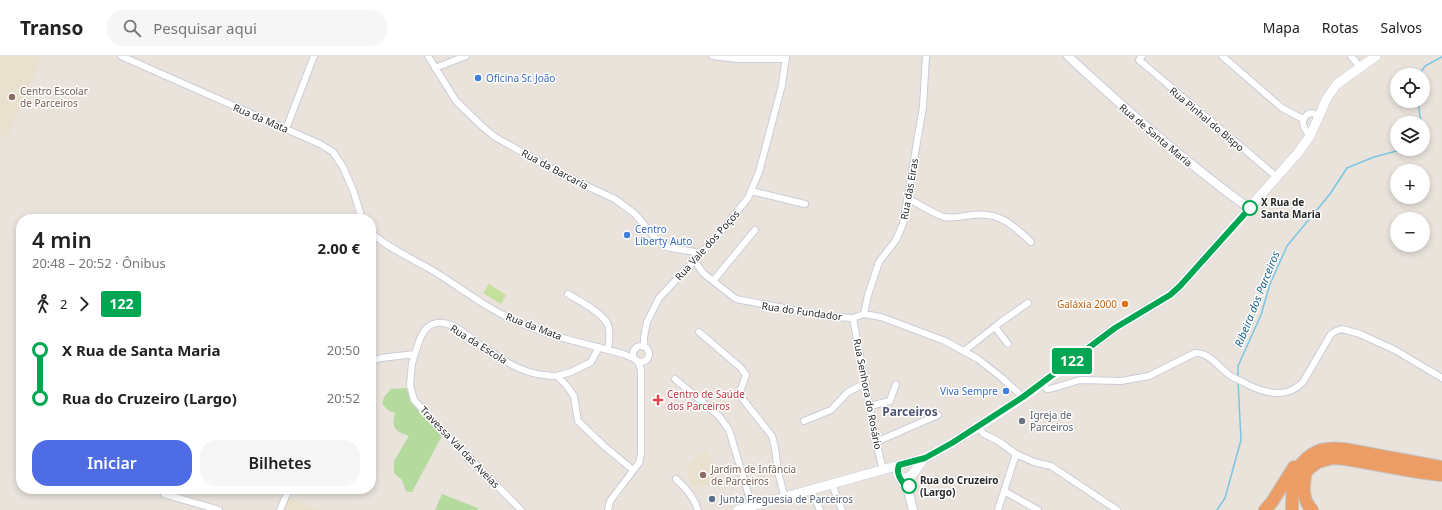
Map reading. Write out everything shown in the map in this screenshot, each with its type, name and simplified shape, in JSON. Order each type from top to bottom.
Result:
[{"type":"highway","points":[[1265,510],[1272,502],[1295,466],[1303,457],[1319,450],[1337,448],[1442,467]]},
{"type":"highway","points":[[1292,510],[1296,471],[1308,456]]},
{"type":"highway","points":[[1298,510],[1300,480],[1302,476],[1318,462],[1336,457],[1442,475]]},
{"type":"highway","points":[[1306,472],[1304,483],[1305,497],[1312,510]]},
{"type":"highway","points":[[1418,472],[1442,481]]},
{"type":"main road","points":[[899,473],[909,463],[925,458],[978,427],[1042,384],[1115,328],[1170,295],[1250,209],[1297,154],[1310,136],[1327,98],[1334,88],[1342,80],[1376,56]]},
{"type":"main road","points":[[738,510],[883,470],[899,473],[905,479],[912,474],[925,458]]},
{"type":"main road","points":[[909,463],[913,466],[912,474]]},
{"type":"street","name":"Rua da Mata","points":[[121,56],[320,144],[333,152],[347,174],[360,214]]},
{"type":"street","points":[[286,129],[314,56]]},
{"type":"street","name":"Rua da Barcaria","points":[[428,56],[456,101],[484,128],[563,175],[615,199],[635,214],[664,246],[701,253]]},
{"type":"street","points":[[435,68],[466,56]]},
{"type":"street","points":[[712,56],[786,57]]},
{"type":"street","name":"Rua das Eiras","points":[[864,314],[874,274],[879,262],[896,240],[903,224],[909,199],[923,107],[926,56]]},
{"type":"street","name":"Rua de Santa Maria","points":[[1068,56],[1165,144],[1224,191],[1250,209]]},
{"type":"street","points":[[1222,56],[1282,108],[1303,120]]},
{"type":"street","points":[[1351,56],[1360,67]]},
{"type":"street","name":"Rua Vale dos Poços","points":[[639,348],[649,317],[659,298],[734,216],[748,198],[759,172],[782,85],[786,57]]},
{"type":"street","name":"Rua Pinhal do Bispo","points":[[1140,58],[1190,105],[1277,177]]},
{"type":"street","points":[[1310,136],[1303,125],[1303,120],[1308,114],[1319,116]]},
{"type":"street","points":[[751,191],[805,204]]},
{"type":"street","points":[[909,199],[943,216],[959,217],[988,214],[995,216],[1008,223],[1031,242]]},
{"type":"street","points":[[712,281],[755,230]]},
{"type":"street","name":"Rua da Mata","points":[[376,236],[386,244],[448,280],[498,312],[516,321],[545,333],[624,354],[637,360]]},
{"type":"street","name":"Rua do Fundador","points":[[694,260],[703,273],[736,299],[831,316],[853,318],[864,314]]},
{"type":"street","points":[[568,294],[604,319],[608,325],[610,333],[608,350]]},
{"type":"street","points":[[964,351],[995,326],[1028,303]]},
{"type":"street","points":[[864,314],[881,317],[945,341],[978,359],[1023,397]]},
{"type":"street","name":"Rua Senhora do Rosário","points":[[853,318],[876,442],[883,470]]},
{"type":"street","name":"Rua da Escola","points":[[415,354],[426,329],[434,323],[445,323],[456,328],[483,347],[521,369],[546,376],[557,376],[571,372],[591,362],[599,347]]},
{"type":"street","points":[[995,326],[1008,344]]},
{"type":"street","points":[[1042,384],[1050,389],[1080,380],[1135,380],[1149,376],[1195,353],[1200,352],[1205,354],[1229,375],[1255,389],[1271,394],[1283,393],[1299,386],[1303,382],[1331,334],[1342,329],[1360,334],[1395,350],[1442,378]]},
{"type":"street","points":[[699,332],[741,368],[746,375],[740,392],[741,398],[772,436],[778,472],[785,498]]},
{"type":"street","points":[[608,510],[610,501],[638,463],[641,454],[641,370],[634,354],[639,348]]},
{"type":"street","points":[[624,354],[639,348],[649,353],[641,370]]},
{"type":"street","points":[[376,359],[415,354]]},
{"type":"street","name":"Travessa Val das Aveias","points":[[415,354],[412,363],[410,385],[414,400],[518,509]]},
{"type":"street","points":[[637,360],[646,361]]},
{"type":"street","points":[[557,376],[566,384],[574,396],[578,422],[633,470]]},
{"type":"street","points":[[675,379],[719,416],[729,430],[752,506]]},
{"type":"street","points":[[804,421],[831,410],[848,392],[866,383]]},
{"type":"street","points":[[870,406],[890,401],[896,384]]},
{"type":"street","points":[[876,442],[938,415]]},
{"type":"street","points":[[978,427],[984,434],[998,441],[1016,454],[1034,462],[1051,466],[1118,510]]},
{"type":"street","points":[[998,510],[1016,454]]},
{"type":"street","points":[[899,473],[908,490],[913,510]]},
{"type":"street","points":[[908,490],[912,474]]},
{"type":"street","points":[[676,480],[691,494],[696,502],[698,510]]},
{"type":"street","points":[[832,484],[842,510]]},
{"type":"street","points":[[811,490],[820,510]]},
{"type":"street","points":[[1004,491],[1038,510]]},
{"type":"street","points":[[164,494],[220,510]]},
{"type":"street","points":[[280,510],[287,494]]},
{"type":"shaded area","name":"Centro Escolar de Parceiros","points":[[0,56],[42,56],[8,135],[0,136]]},
{"type":"shaded area","name":"Jardim de Infância de Parceiros","points":[[707,449],[720,482],[692,488],[686,467]]},
{"type":"shaded area","points":[[287,497],[311,507],[322,510],[283,510]]},
{"type":"green space","points":[[489,284],[506,295],[501,304],[483,293]]},
{"type":"green space","points":[[406,388],[412,402],[443,434],[412,492],[407,492],[402,480],[394,473],[394,461],[409,436],[395,428],[395,413],[389,411],[382,404],[384,397],[391,389]]},
{"type":"green space","points":[[442,494],[478,508],[477,510],[435,510]]},
{"type":"waterway","name":"Ribeira dos Parceiros","points":[[1424,68],[1442,57]]},
{"type":"waterway","name":"Ribeira dos Parceiros","points":[[1419,108],[1420,116]]},
{"type":"waterway","name":"Ribeira dos Parceiros","points":[[1238,377],[1238,366],[1261,315],[1270,284],[1287,246],[1330,194],[1347,168],[1374,157],[1390,153]]},
{"type":"waterway","name":"Ribeira dos Parceiros","points":[[1217,510],[1225,498],[1241,440],[1238,381]]},
{"type":"bus line","name":"122","points":[[909,486],[908,490],[898,475],[897,471],[899,465],[925,458],[952,443],[1042,384],[1115,328],[1170,295],[1180,286],[1250,208]]},
{"type":"place","name":"Oficina Sr. João","points":[[478,78]]},
{"type":"place","name":"Centro Escolar de Parceiros","points":[[12,97]]},
{"type":"place","name":"X Rua de Santa Maria","points":[[1250,208]]},
{"type":"place","name":"Centro Liberty Auto","points":[[627,235]]},
{"type":"place","name":"Galáxia 2000","points":[[1125,304]]},
{"type":"place","name":"Viva Sempre","points":[[1006,391]]},
{"type":"place","name":"Centro de Saúde dos Parceiros","points":[[658,400]]},
{"type":"place","name":"Igreja de Parceiros","points":[[1022,421]]},
{"type":"place","name":"Jardim de Infância de Parceiros","points":[[703,475]]},
{"type":"place","name":"Rua do Cruzeiro (Largo)","points":[[909,486]]},
{"type":"place","name":"Junta Freguesia de Parceiros","points":[[712,499]]},
{"type":"district","name":"Parceiros","points":[[910,412]]}]
